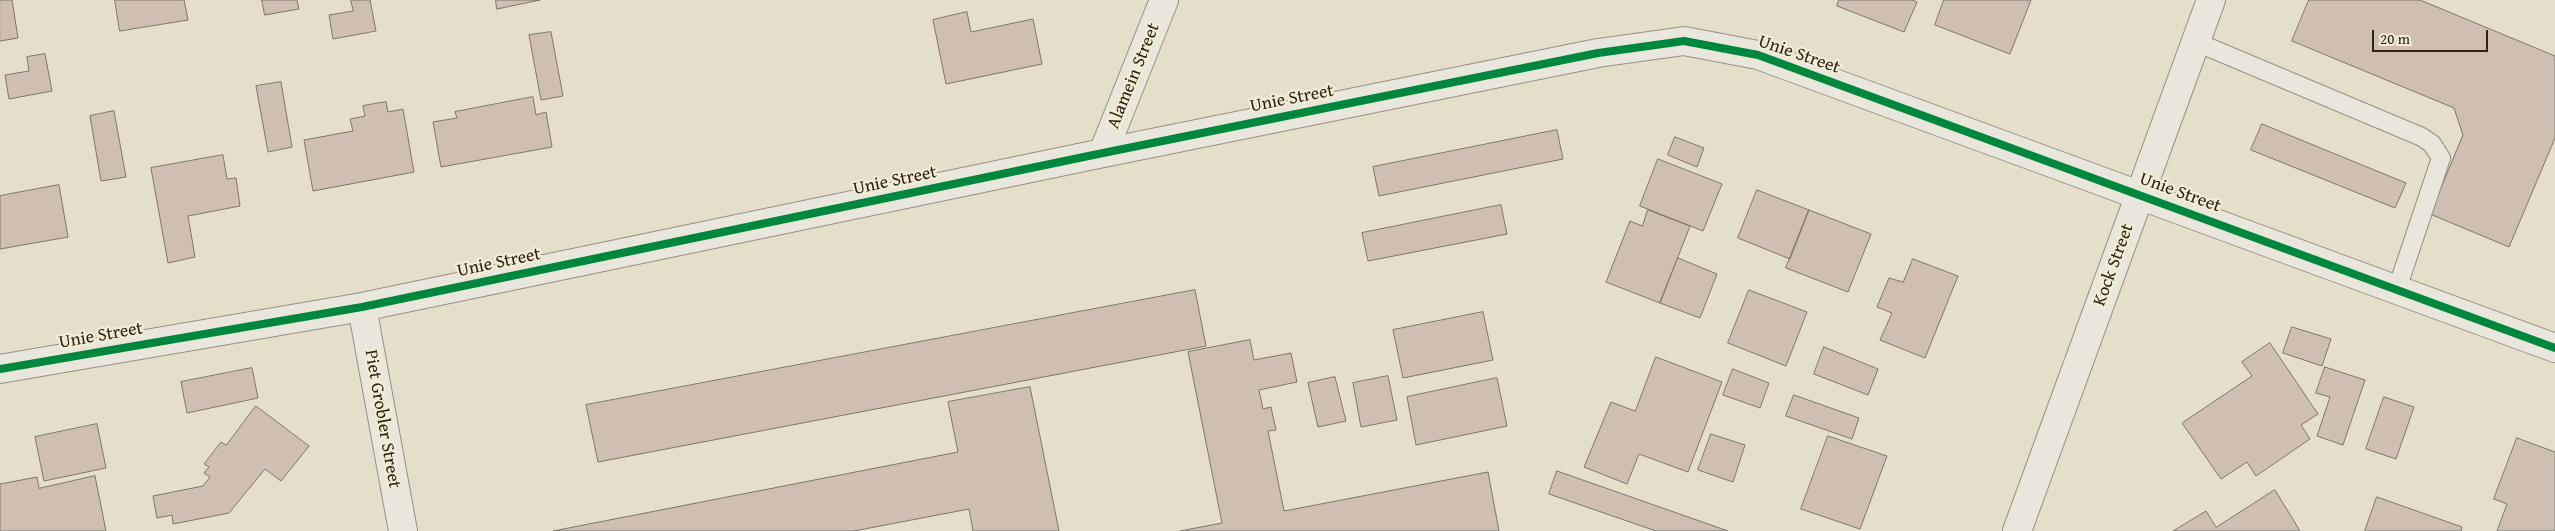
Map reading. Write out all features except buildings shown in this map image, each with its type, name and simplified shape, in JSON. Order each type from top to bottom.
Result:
[{"type":"street","name":"Alamein Street","points":[[1103,153],[1164,0]]},
{"type":"street","name":"Kock Street","points":[[2017,531],[2211,0]]},
{"type":"street","name":"Unie Street","points":[[0,369],[362,307],[1103,153],[1598,54],[1684,41],[1758,55],[2140,193],[2555,348]]},
{"type":"street","name":"Piet Grobler Street","points":[[362,307],[403,531]]},
{"type":"lane","points":[[2196,42],[2422,137],[2432,144],[2441,158],[2397,289]]},
{"type":"cycle path","points":[[0,369],[362,307],[1103,153],[1598,53],[1684,41],[1758,55],[2555,348]]}]
